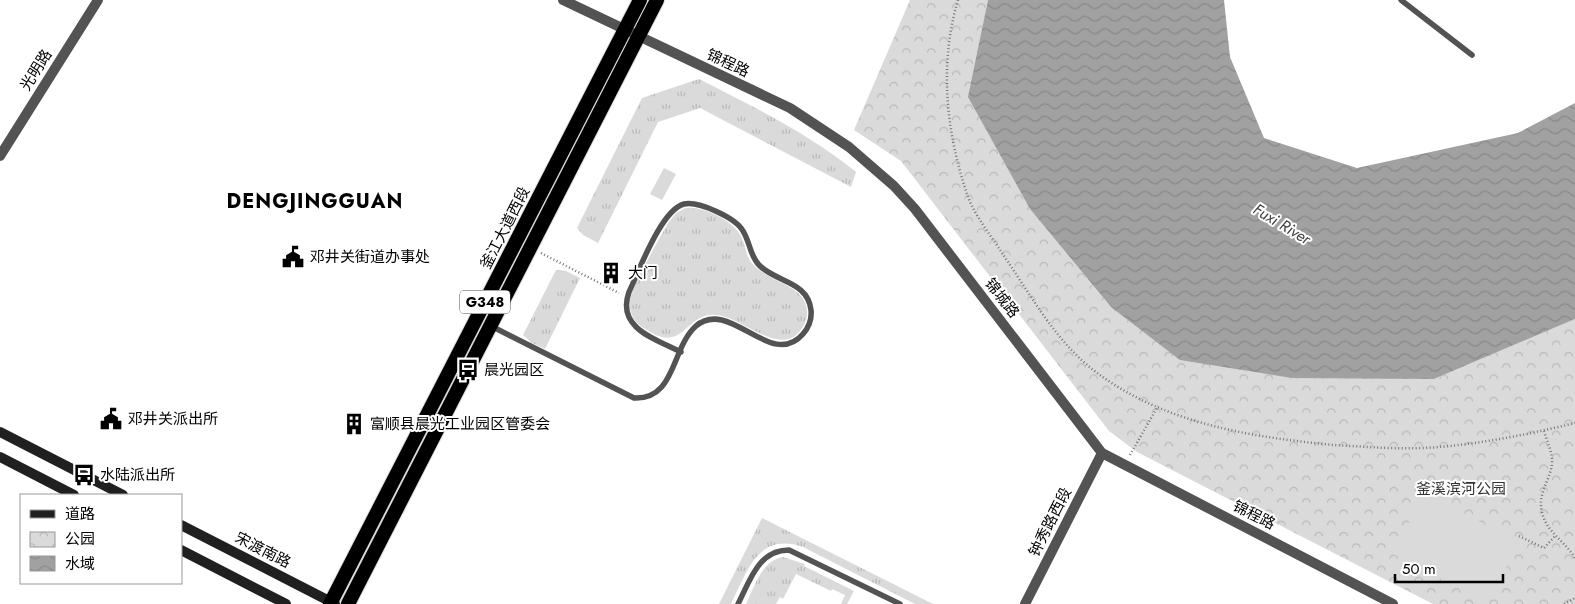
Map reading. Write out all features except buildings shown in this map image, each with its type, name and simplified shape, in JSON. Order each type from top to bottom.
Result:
[{"type":"highway","name":"釜江大道西段","points":[[332,603],[640,0]]},
{"type":"highway","name":"G348","points":[[348,604],[657,0]]},
{"type":"main road","points":[[0,432],[121,494]]},
{"type":"main road","points":[[0,457],[72,494]]},
{"type":"main road","name":"宋渡南路","points":[[182,526],[332,603]]},
{"type":"main road","points":[[182,551],[286,604]]},
{"type":"street","name":"光明路","points":[[0,156],[98,0]]},
{"type":"street","name":"锦程路","points":[[563,0],[790,108],[849,147],[872,166]]},
{"type":"street","name":"锦城路","points":[[872,166],[914,209],[1102,453]]},
{"type":"street","name":"锦程路","points":[[1102,453],[1393,604]]},
{"type":"street","name":"钟秀路西段","points":[[1025,604],[1102,453]]},
{"type":"lane","points":[[1402,0],[1472,55]]},
{"type":"lane","points":[[491,326],[634,398],[648,397],[659,391],[681,352],[692,330],[701,323],[711,319],[726,321],[772,344],[791,343],[800,337],[809,325],[811,313],[809,300],[797,287],[759,266],[753,257],[744,232],[735,222],[702,205],[679,206],[669,213],[627,297],[626,311],[633,326],[640,332],[681,352]]},
{"type":"lane","points":[[738,604],[764,559],[775,552],[789,550],[900,604]]},
{"type":"path","points":[[958,0],[949,29],[947,111],[967,195],[981,221],[1068,347],[1111,382],[1183,418],[1234,432],[1289,441],[1377,448],[1437,447],[1544,431],[1575,424]]},
{"type":"path","points":[[531,248],[627,297]]},
{"type":"path","points":[[1124,465],[1158,406]]},
{"type":"path","points":[[1544,431],[1552,462],[1540,498],[1541,510],[1545,522],[1570,549],[1575,558]]},
{"type":"path","points":[[1519,536],[1544,548],[1556,536]]},
{"type":"path","points":[[1564,604],[1575,598]]},
{"type":"green space","name":"釜溪滨河公园","points":[[910,0],[988,0],[969,97],[1030,209],[1111,307],[1434,379],[1575,319],[1575,604],[1433,604],[1137,452],[1109,431],[901,161],[854,130]]},
{"type":"green space","points":[[699,79],[780,121],[838,158],[856,172],[851,187],[700,108],[658,122],[598,243],[583,235],[577,228],[642,98]]},
{"type":"green space","points":[[664,168],[676,174],[662,200],[650,194]]},
{"type":"green space","points":[[686,208],[707,211],[729,223],[741,236],[748,257],[754,266],[793,289],[801,296],[806,304],[807,315],[799,332],[790,339],[779,340],[768,337],[732,319],[720,315],[709,315],[694,322],[683,332],[670,338],[652,333],[636,321],[631,313],[630,303],[636,284],[668,223],[676,213]]},
{"type":"green space","points":[[556,270],[566,271],[580,278],[545,349],[532,343],[523,335]]},
{"type":"green space","points":[[1424,493],[1519,542],[1488,603],[1393,554]]},
{"type":"green space","points":[[762,518],[933,604],[915,604],[803,547],[788,544],[775,545],[765,550],[749,568],[731,604],[719,604]]},
{"type":"green space","points":[[783,557],[805,564],[804,566],[854,591],[847,604],[841,604],[845,595],[832,589],[831,591],[796,574],[783,599],[780,597],[776,604],[746,604],[764,569],[769,563]]},
{"type":"water","name":"Fuxi River","points":[[988,0],[1224,0],[1230,57],[1264,138],[1357,168],[1518,133],[1575,103],[1575,319],[1434,379],[1292,378],[1180,360],[1111,307],[1030,209],[968,97]]},
{"type":"place","name":"邓井关街道办事处","points":[[293,257]]},
{"type":"place","name":"大门","points":[[611,273]]},
{"type":"place","name":"晨光园区","points":[[468,370]]},
{"type":"place","name":"邓井关派出所","points":[[111,419]]},
{"type":"place","name":"富顺县晨光工业园区管委会","points":[[354,424]]},
{"type":"place","name":"水陆派出所","points":[[84,475]]},
{"type":"district","name":"DENGJINGGUAN","points":[[315,201]]}]
